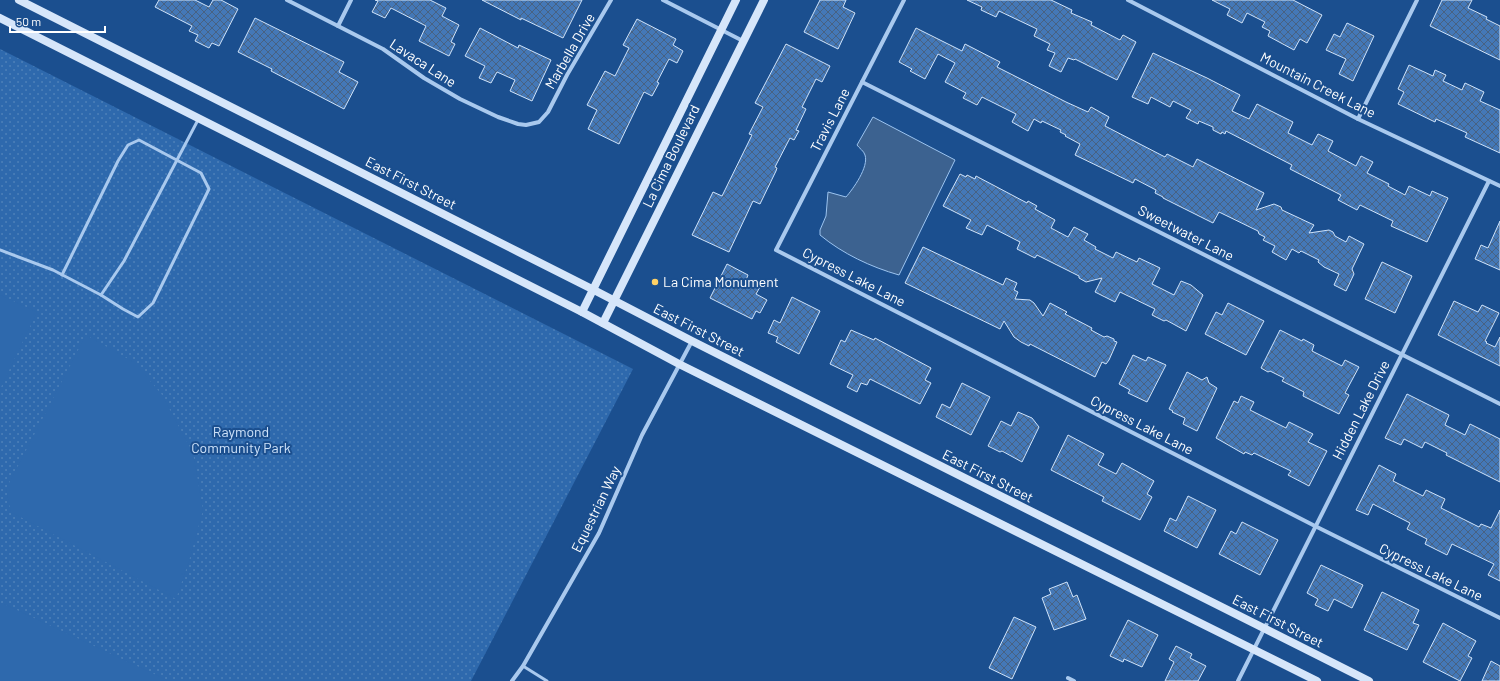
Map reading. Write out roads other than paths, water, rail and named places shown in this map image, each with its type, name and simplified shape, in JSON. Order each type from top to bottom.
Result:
[{"type":"main road","name":"East First Street","points":[[19,0],[615,300],[692,341],[1369,681]]},
{"type":"main road","name":"La Cima Boulevard","points":[[582,312],[592,289],[736,0]]},
{"type":"main road","name":"La Cima Boulevard","points":[[603,323],[764,0]]},
{"type":"main road","points":[[0,18],[582,312],[679,364],[1317,681]]},
{"type":"street","name":"Lavaca Lane","points":[[287,0],[383,49],[442,89],[498,117],[526,126],[539,122],[548,112]]},
{"type":"street","points":[[338,26],[351,0]]},
{"type":"street","name":"Marbella Drive","points":[[548,112],[570,70],[611,0]]},
{"type":"street","points":[[663,0],[743,41]]},
{"type":"street","name":"Travis Lane","points":[[776,250],[904,0]]},
{"type":"street","name":"Mountain Creek Lane","points":[[1128,0],[1358,118],[1500,186]]},
{"type":"street","points":[[1358,118],[1418,0]]},
{"type":"street","name":"Sweetwater Lane","points":[[862,82],[1500,404]]},
{"type":"street","name":"Hidden Lake Drive","points":[[1238,681],[1263,628],[1489,181]]},
{"type":"street","name":"Cypress Lake Lane","points":[[776,250],[1315,526],[1500,618]]},
{"type":"street","name":"Equestrian Way","points":[[512,681],[523,666],[599,533],[642,435],[692,341]]},
{"type":"street","points":[[1068,678],[1074,681]]},
{"type":"lane","points":[[101,295],[124,261],[199,118]]},
{"type":"lane","points":[[0,250],[62,275],[101,295],[138,317],[153,303],[209,189],[201,173],[139,140],[128,145],[118,161],[62,275]]},
{"type":"lane","points":[[523,666],[547,681]]},
{"type":"place","name":"La Cima Monument","points":[[655,282]]},
{"type":"park label","name":"Raymond Community Park","points":[[241,440]]}]
